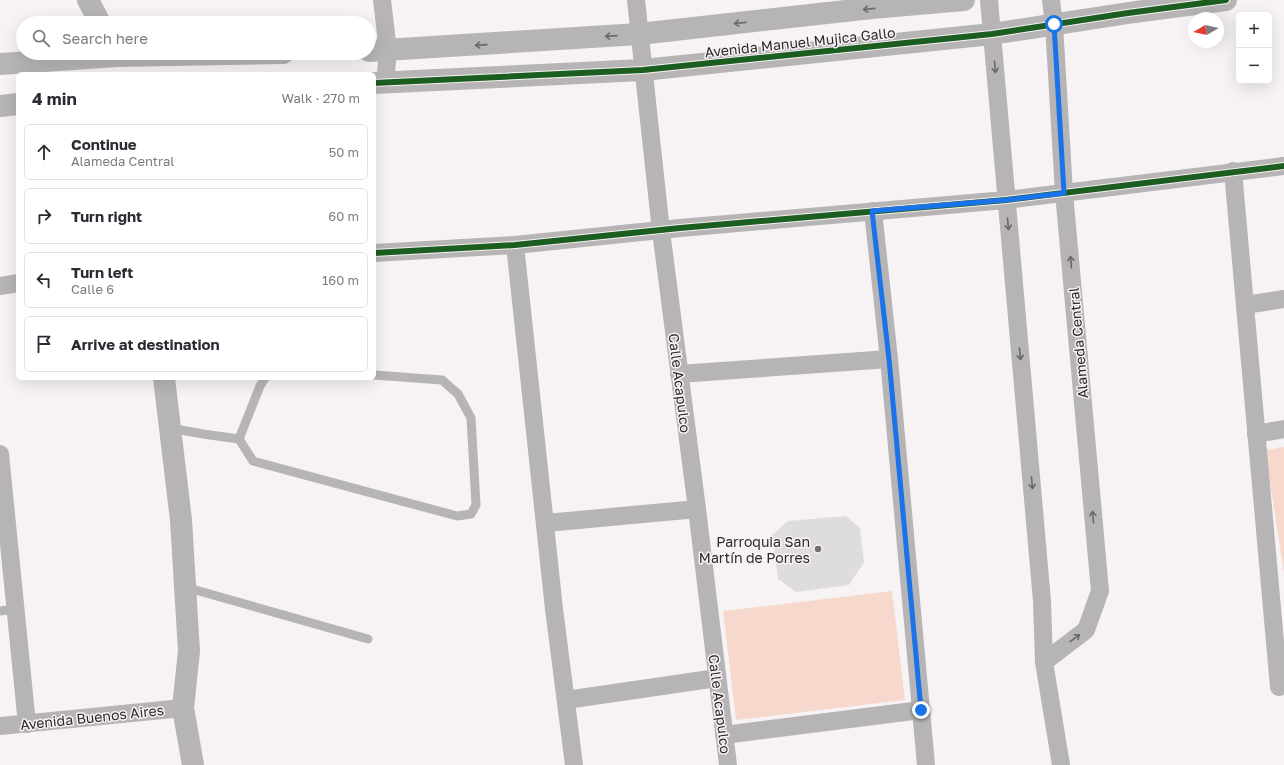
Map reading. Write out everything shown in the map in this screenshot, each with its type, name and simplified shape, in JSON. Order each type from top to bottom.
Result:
[{"type":"street","points":[[88,0],[96,16]]},
{"type":"street","points":[[379,83],[378,51],[382,0]]},
{"type":"street","name":"Calle Acapulco","points":[[636,0],[661,230],[728,765]]},
{"type":"street","name":"Avenida Manuel Mujica Gallo","points":[[378,51],[639,34],[864,9],[964,0]]},
{"type":"street","points":[[989,0],[1042,602],[1044,662],[1061,765]]},
{"type":"street","name":"Alameda Central","points":[[1044,662],[1086,630],[1100,591],[1064,193],[1054,24],[1051,0]]},
{"type":"street","name":"Avenida Manuel Mujica Gallo","points":[[379,83],[643,70],[992,34],[1128,13],[1226,0]]},
{"type":"street","points":[[0,64],[140,60]]},
{"type":"street","points":[[0,106],[16,104]]},
{"type":"street","points":[[376,253],[515,245],[661,230],[1006,200],[1233,171],[1284,166]]},
{"type":"street","points":[[1233,171],[1256,434],[1278,607],[1279,687]]},
{"type":"street","points":[[872,211],[889,359],[926,765]]},
{"type":"street","points":[[515,245],[554,608],[574,765]]},
{"type":"street","points":[[0,286],[16,283]]},
{"type":"street","points":[[1245,305],[1284,299]]},
{"type":"street","points":[[679,374],[889,359]]},
{"type":"street","points":[[164,380],[181,520],[189,651],[183,708],[193,765]]},
{"type":"street","points":[[1256,434],[1284,429]]},
{"type":"street","points":[[0,454],[8,610],[27,724]]},
{"type":"street","points":[[546,523],[697,509]]},
{"type":"street","points":[[566,700],[717,678]]},
{"type":"street","name":"Avenida Buenos Aires","points":[[0,726],[183,708]]},
{"type":"street","points":[[724,735],[921,710]]},
{"type":"lane","points":[[170,428],[239,439],[253,461],[457,516],[471,514],[476,505],[471,418],[458,394],[442,380],[376,375]]},
{"type":"lane","points":[[239,439],[264,380]]},
{"type":"lane","points":[[185,587],[368,639]]},
{"type":"shaded area","points":[[1284,447],[1284,573],[1265,450]]},
{"type":"shaded area","points":[[892,591],[905,700],[736,720],[723,611]]},
{"type":"building","name":"Parroquia San Martín de Porres","points":[[846,516],[860,528],[864,562],[849,585],[796,592],[778,579],[772,535],[788,521]]},
{"type":"cycle path","points":[[376,83],[643,70],[992,34],[1128,13],[1226,0]]},
{"type":"cycle path","points":[[376,253],[515,245],[680,228],[1006,200],[1284,166]]},
{"type":"place","name":"Parroquia San Martín de Porres","points":[[818,549]]},
{"type":"route","points":[[921,710],[889,359],[872,211],[1006,200],[1064,193],[1054,24]]}]
